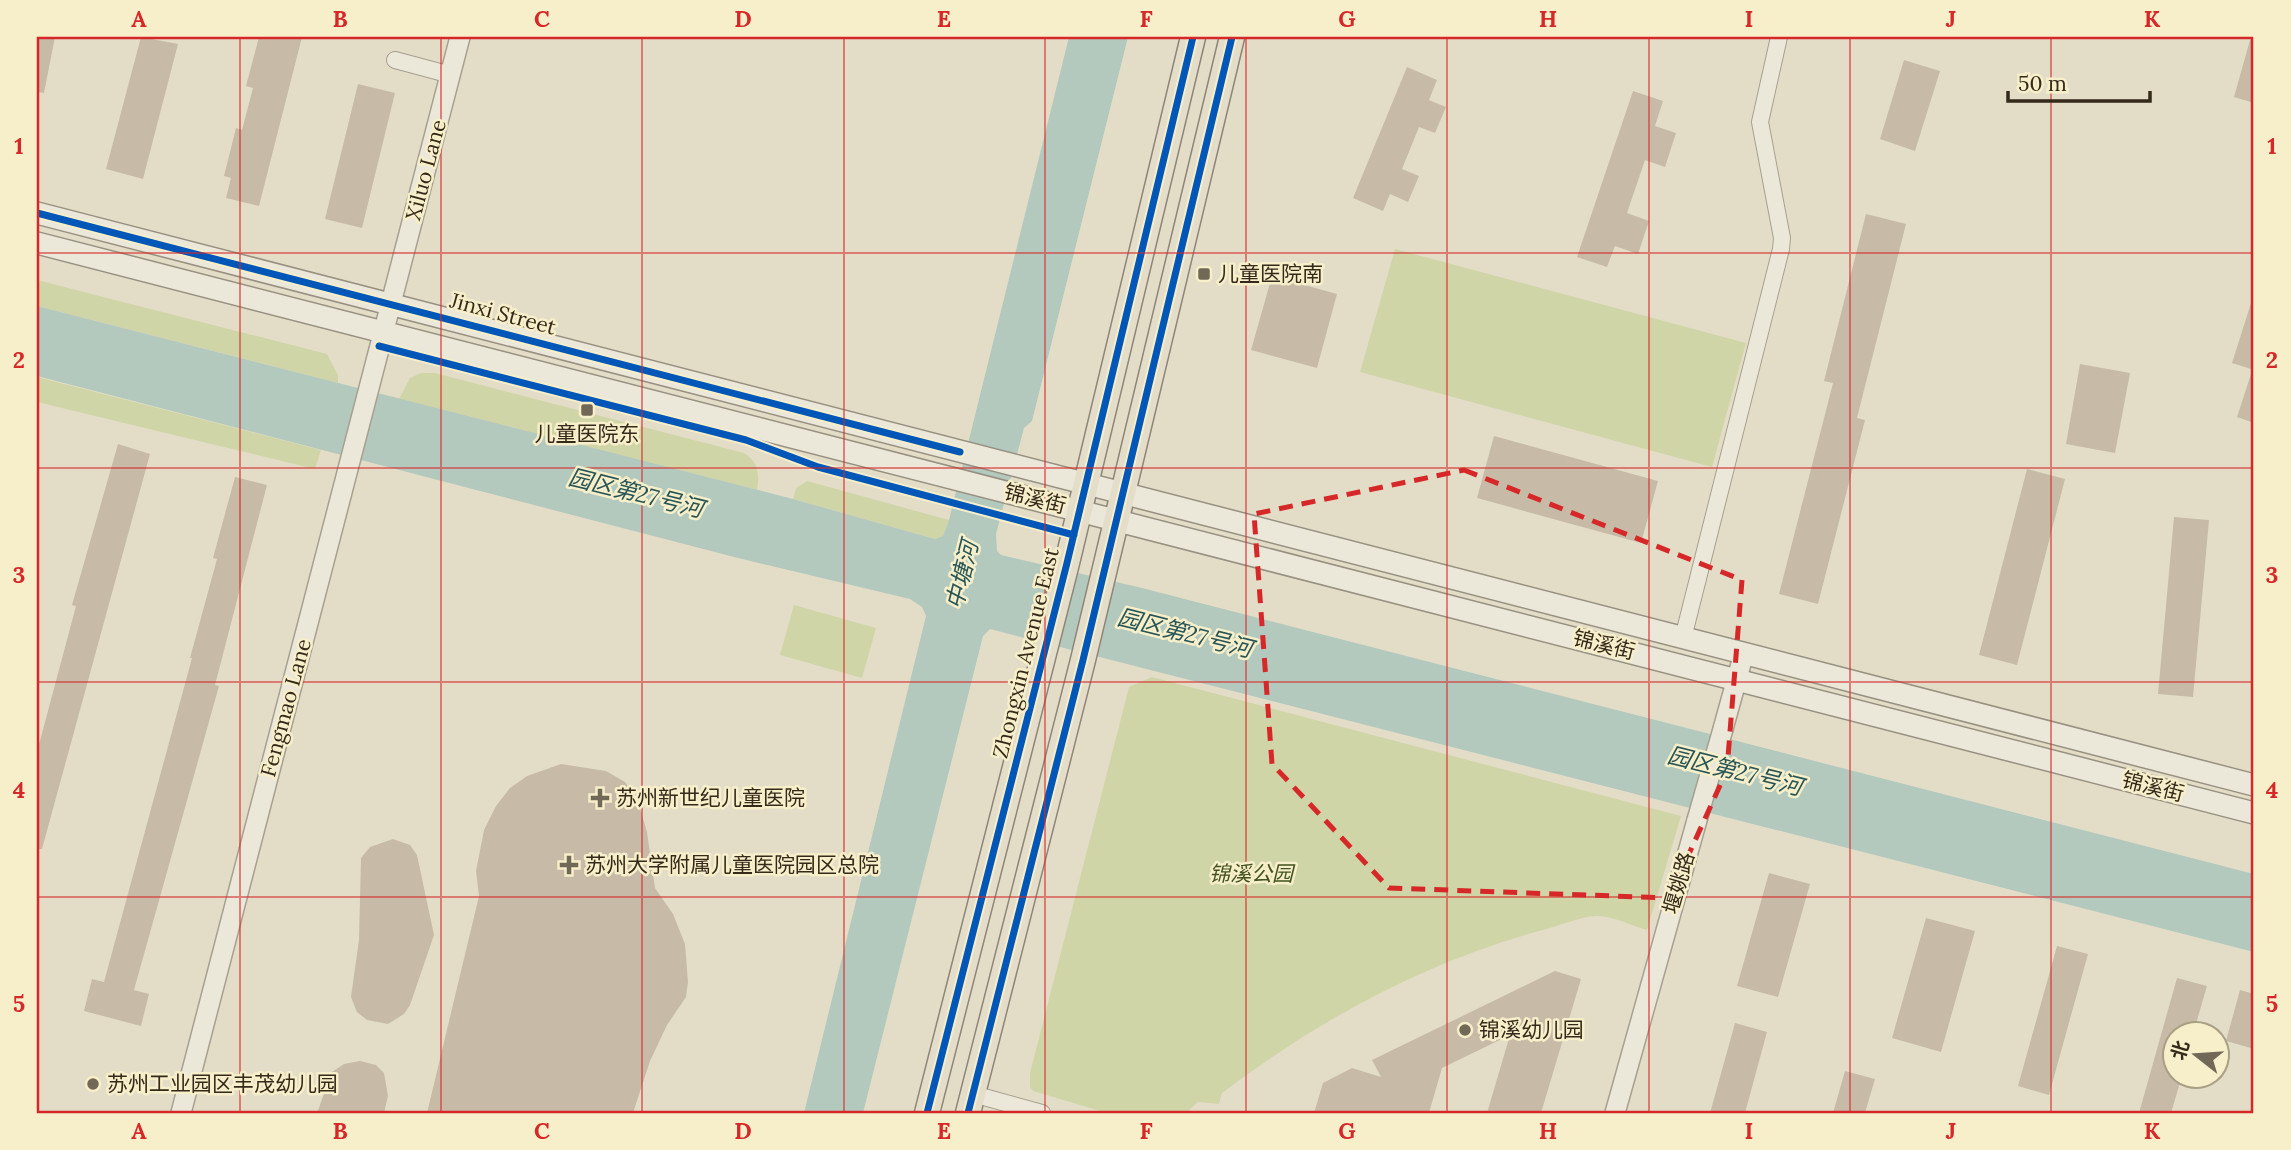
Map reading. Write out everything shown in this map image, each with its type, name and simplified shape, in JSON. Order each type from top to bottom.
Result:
[{"type":"main road","name":"Zhongxin Avenue East","points":[[927,1113],[1068,563],[1193,37]]},
{"type":"main road","points":[[970,1103],[1083,660],[1232,37]]},
{"type":"main road","name":"Jinxi Street","points":[[37,213],[960,452]]},
{"type":"main road","points":[[37,243],[383,332]]},
{"type":"main road","name":"锦溪街","points":[[383,332],[2254,813]]},
{"type":"main road","name":"锦溪街","points":[[960,452],[2254,785]]},
{"type":"street","name":"Xiluo Lane","points":[[391,303],[460,37]]},
{"type":"street","points":[[1683,638],[1782,249],[1760,122],[1779,37]]},
{"type":"street","points":[[395,61],[451,75]]},
{"type":"street","name":"Fengmao Lane","points":[[181,1113],[391,303]]},
{"type":"street","name":"堰姚路","points":[[1615,1113],[1744,653]]},
{"type":"street","points":[[970,1103],[1042,1113]]},
{"type":"highlighted area","points":[[1464,470],[1742,580],[1727,770],[1669,898],[1389,888],[1272,764],[1254,514]]},
{"type":"green space","points":[[1395,249],[1746,343],[1712,467],[1360,372]]},
{"type":"green space","points":[[37,280],[327,354],[338,375],[338,383],[37,306]]},
{"type":"green space","points":[[421,373],[435,373],[744,453],[757,469],[757,490],[399,399],[410,378]]},
{"type":"green space","points":[[37,377],[321,450],[315,469],[37,402]]},
{"type":"green space","points":[[807,481],[949,520],[943,536],[935,539],[793,499],[796,488]]},
{"type":"green space","points":[[794,605],[876,628],[862,678],[780,655]]},
{"type":"green space","name":"锦溪公园","points":[[1152,677],[1681,816],[1647,930],[1608,917],[1589,917],[1496,944],[1454,960],[1413,977],[1333,1019],[1222,1093],[1219,1104],[1198,1102],[1186,1113],[1107,1113],[1033,1091],[1030,1087],[1030,1073],[1129,687]]},
{"type":"water","points":[[1069,37],[1128,37],[1032,421],[1024,428],[996,534],[997,551],[1001,555],[1142,588],[2254,874],[2254,952],[990,629],[983,636],[863,1113],[804,1113],[926,616],[922,607],[910,599],[738,558],[37,376],[37,306],[793,499],[935,539],[943,536],[949,520]]},
{"type":"building","points":[[37,37],[55,37],[44,93],[37,92]]},
{"type":"building","points":[[141,37],[178,44],[143,179],[106,169]]},
{"type":"building","points":[[259,37],[302,37],[259,206],[226,198],[231,178],[224,176],[236,128],[242,130],[253,88],[246,86]]},
{"type":"building","points":[[2250,40],[2254,40],[2254,103],[2234,97]]},
{"type":"building","points":[[1904,60],[1940,71],[1915,151],[1880,139]]},
{"type":"building","points":[[1407,67],[1437,80],[1429,100],[1446,107],[1435,133],[1419,127],[1402,169],[1419,176],[1408,202],[1390,194],[1383,211],[1353,198]]},
{"type":"building","points":[[358,84],[395,93],[362,228],[325,219]]},
{"type":"building","points":[[1633,91],[1663,101],[1655,126],[1676,133],[1665,167],[1645,160],[1627,213],[1649,221],[1638,254],[1615,246],[1607,267],[1577,257]]},
{"type":"building","points":[[1866,214],[1906,224],[1857,418],[1865,420],[1818,604],[1779,594],[1833,383],[1824,381]]},
{"type":"building","points":[[1272,276],[1337,294],[1317,368],[1251,350]]},
{"type":"building","points":[[2251,303],[2254,304],[2254,370],[2232,363]]},
{"type":"building","points":[[2080,364],[2130,373],[2115,453],[2066,444]]},
{"type":"building","points":[[2251,374],[2254,374],[2254,423],[2237,417]]},
{"type":"building","points":[[1494,436],[1658,481],[1641,543],[1477,498]]},
{"type":"building","points":[[118,444],[150,454],[42,849],[37,849],[37,752],[76,606],[72,605]]},
{"type":"building","points":[[2027,469],[2065,479],[2017,665],[1979,655]]},
{"type":"building","points":[[235,477],[267,485],[215,685],[219,686],[134,990],[149,994],[141,1026],[84,1011],[92,979],[104,982],[192,658],[217,559],[213,558]]},
{"type":"building","points":[[2174,517],[2209,520],[2193,697],[2158,694]]},
{"type":"building","points":[[561,764],[606,771],[625,782],[637,798],[647,832],[655,888],[673,914],[685,944],[688,982],[686,997],[667,1025],[650,1061],[633,1113],[427,1113],[479,896],[476,871],[484,830],[496,806],[510,788],[527,776]]},
{"type":"building","points":[[393,839],[410,845],[417,855],[434,935],[410,1005],[404,1014],[388,1024],[367,1020],[357,1012],[351,997],[359,940],[361,858],[370,847]]},
{"type":"building","points":[[1769,873],[1810,884],[1778,997],[1737,986]]},
{"type":"building","points":[[1926,918],[1975,931],[1941,1052],[1892,1038]]},
{"type":"building","points":[[2057,946],[2088,954],[2049,1095],[2018,1086]]},
{"type":"building","points":[[1555,971],[1581,979],[1541,1113],[1487,1113],[1510,1035],[1442,1068],[1429,1113],[1314,1113],[1323,1083],[1352,1068],[1381,1077],[1372,1060]]},
{"type":"building","points":[[2177,978],[2207,986],[2197,1020],[2165,1020]]},
{"type":"building","points":[[2240,990],[2254,994],[2254,1049],[2232,1043],[2232,1020]]},
{"type":"building","points":[[1735,1023],[1767,1032],[1745,1113],[1710,1113]]},
{"type":"building","points":[[2162,1031],[2162,1090],[2178,1090],[2171,1113],[2139,1113]]},
{"type":"building","points":[[360,1061],[376,1065],[384,1073],[388,1096],[384,1113],[317,1113],[332,1072],[344,1064]]},
{"type":"building","points":[[1845,1071],[1875,1079],[1865,1113],[1833,1113]]},
{"type":"cycle path","points":[[927,1113],[1067,563],[1193,37]]},
{"type":"cycle path","points":[[968,1113],[1083,660],[1232,37]]},
{"type":"cycle path","points":[[37,213],[960,452]]},
{"type":"cycle path","points":[[379,346],[746,440],[818,467],[1074,535]]},
{"type":"place","name":"儿童医院南","points":[[1204,274]]},
{"type":"place","name":"儿童医院东","points":[[587,410]]},
{"type":"place","name":"苏州新世纪儿童医院","points":[[600,798]]},
{"type":"place","name":"苏州大学附属儿童医院园区总院","points":[[569,865]]},
{"type":"place","name":"锦溪幼儿园","points":[[1465,1030]]},
{"type":"place","name":"苏州工业园区丰茂幼儿园","points":[[93,1084]]},
{"type":"water label","name":"园区第27号河","points":[[636,493]]},
{"type":"water label","name":"中塘河","points":[[962,575]]},
{"type":"water label","name":"园区第27号河","points":[[1185,633]]},
{"type":"water label","name":"园区第27号河","points":[[1735,771]]}]
